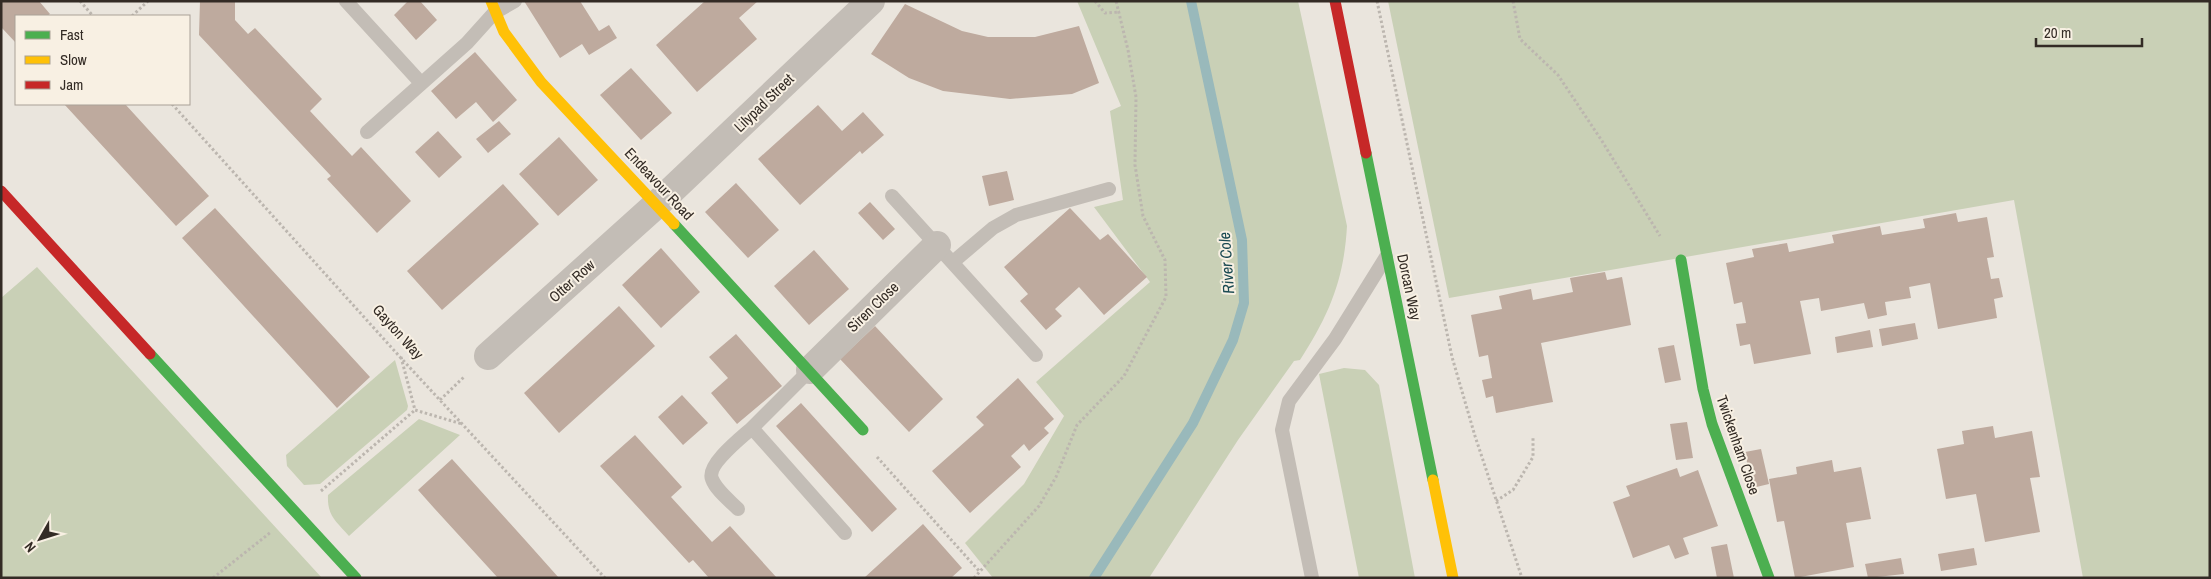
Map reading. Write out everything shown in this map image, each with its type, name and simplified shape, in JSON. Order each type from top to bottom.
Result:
[{"type":"street","name":"Lilypad Street","points":[[656,205],[871,1]]},
{"type":"street","name":"Dorcan Way","points":[[1335,1],[1453,578]]},
{"type":"street","name":"Endeavour Road","points":[[492,7],[516,50],[541,82],[810,370],[863,430]]},
{"type":"street","points":[[1,191],[356,578]]},
{"type":"street","name":"Otter Row","points":[[488,356],[656,205]]},
{"type":"street","name":"Siren Close","points":[[810,370],[945,254]]},
{"type":"street","name":"Twickenham Close","points":[[1681,260],[1703,390],[1712,424],[1768,578]]},
{"type":"lane","points":[[346,1],[421,83]]},
{"type":"lane","points":[[367,132],[467,43],[492,7],[515,1]]},
{"type":"lane","points":[[945,254],[1016,215],[1109,190]]},
{"type":"lane","points":[[892,196],[1036,355]]},
{"type":"lane","points":[[1312,578],[1282,430],[1289,401],[1335,339],[1387,256]]},
{"type":"lane","points":[[738,509],[716,486],[711,477],[711,470],[716,462],[810,370]]},
{"type":"lane","points":[[752,428],[845,533]]},
{"type":"path","points":[[80,1],[92,15]]},
{"type":"path","points":[[133,15],[148,1]]},
{"type":"path","points":[[1094,1],[1105,12],[1120,12]]},
{"type":"path","points":[[974,578],[1039,506],[1056,477],[1077,425],[1124,376],[1166,298],[1166,260],[1144,216],[1134,165],[1136,97],[1120,12],[1116,1]]},
{"type":"path","points":[[1377,1],[1452,357],[1496,501],[1522,578]]},
{"type":"path","points":[[1512,1],[1520,39],[1558,75],[1602,141],[1658,230],[1668,262],[1681,260]]},
{"type":"path","name":"Gayton Way","points":[[173,105],[400,357],[605,578]]},
{"type":"path","points":[[400,357],[415,410]]},
{"type":"path","points":[[213,578],[296,512],[415,410]]},
{"type":"path","points":[[415,410],[463,424]]},
{"type":"path","points":[[863,430],[866,444],[980,572]]},
{"type":"path","points":[[1496,501],[1513,490],[1532,457],[1533,437]]},
{"type":"green space","points":[[1077,1],[1298,1],[1347,226],[1345,245],[1333,296],[1327,312],[1310,344],[1300,360],[1294,361],[1238,440],[1149,578],[993,578],[965,543],[1024,484],[1064,416],[1036,382],[1150,282],[1094,207],[1123,200],[1110,111],[1121,106]]},
{"type":"green space","points":[[1388,1],[2210,1],[2210,578],[2083,578],[2014,200],[1449,298]]},
{"type":"green space","points":[[37,267],[322,578],[1,578],[1,298]]},
{"type":"green space","points":[[395,360],[408,406],[407,410],[320,484],[304,485],[287,466],[286,455]]},
{"type":"green space","points":[[1344,368],[1365,370],[1379,385],[1415,578],[1359,578],[1319,374]]},
{"type":"green space","points":[[419,419],[460,435],[349,536],[336,522],[331,513],[328,495]]},
{"type":"building","points":[[1,1],[39,1],[50,14],[15,15],[15,42],[1,27]]},
{"type":"building","points":[[200,1],[235,1],[235,20],[248,34],[255,28],[322,99],[310,111],[352,156],[361,147],[411,201],[377,233],[327,179],[331,176],[199,35]]},
{"type":"building","points":[[408,1],[420,1],[437,20],[416,40],[394,15]]},
{"type":"building","points":[[524,1],[580,1],[599,31],[609,25],[617,38],[589,55],[582,44],[560,58]]},
{"type":"building","points":[[705,1],[758,1],[739,18],[757,39],[697,92],[656,45]]},
{"type":"building","points":[[905,4],[962,31],[988,37],[1035,37],[1079,26],[1099,83],[1072,94],[1010,99],[943,91],[909,78],[871,54]]},
{"type":"building","points":[[475,52],[517,100],[493,122],[476,102],[456,119],[431,91]]},
{"type":"building","points":[[631,68],[672,113],[641,140],[600,95]]},
{"type":"building","points":[[65,105],[126,105],[209,196],[176,226]]},
{"type":"building","points":[[818,105],[842,131],[863,112],[884,135],[862,154],[860,151],[800,205],[758,159]]},
{"type":"building","points":[[499,121],[511,134],[488,153],[476,139]]},
{"type":"building","points":[[438,131],[462,157],[439,178],[415,152]]},
{"type":"building","points":[[559,137],[598,180],[558,216],[519,174]]},
{"type":"building","points":[[1007,171],[1014,200],[989,206],[982,176]]},
{"type":"building","points":[[736,183],[779,230],[748,258],[705,212]]},
{"type":"building","points":[[503,184],[539,224],[442,310],[407,271]]},
{"type":"building","points":[[870,202],[895,229],[883,240],[858,213]]},
{"type":"building","points":[[215,208],[370,377],[337,408],[182,238]]},
{"type":"building","points":[[1070,208],[1100,240],[1108,234],[1147,277],[1104,315],[1079,287],[1055,309],[1062,316],[1046,330],[1020,301],[1028,294],[1004,267]]},
{"type":"building","points":[[1956,213],[1958,222],[1987,217],[1994,257],[1987,258],[1991,279],[1999,278],[2003,297],[1994,299],[1997,318],[1938,329],[1930,283],[1909,287],[1911,298],[1885,302],[1887,315],[1868,319],[1864,303],[1821,311],[1819,298],[1800,301],[1811,354],[1754,364],[1750,344],[1740,346],[1736,324],[1746,323],[1742,302],[1734,304],[1726,263],[1754,257],[1752,249],[1787,243],[1789,252],[1834,243],[1832,235],[1880,226],[1882,235],[1925,228],[1923,219]]},
{"type":"building","points":[[661,248],[700,292],[661,328],[622,285]]},
{"type":"building","points":[[814,250],[849,289],[809,325],[774,286]]},
{"type":"building","points":[[1605,272],[1607,280],[1622,277],[1631,325],[1541,343],[1553,402],[1496,413],[1493,396],[1486,398],[1482,380],[1492,378],[1488,355],[1479,357],[1471,315],[1502,309],[1499,296],[1531,289],[1533,300],[1573,292],[1570,278]]},
{"type":"building","points":[[619,306],[655,346],[559,433],[524,393]]},
{"type":"building","points":[[1915,323],[1918,339],[1882,346],[1879,329]]},
{"type":"building","points":[[875,326],[943,399],[909,432],[840,359]]},
{"type":"building","points":[[1870,330],[1873,347],[1837,353],[1835,337]]},
{"type":"building","points":[[736,334],[782,386],[737,424],[711,393],[728,378],[709,357]]},
{"type":"building","points":[[1674,345],[1681,380],[1665,383],[1658,348]]},
{"type":"building","points":[[1018,378],[1054,419],[1044,428],[1049,433],[1029,451],[1024,444],[1011,456],[1021,467],[970,513],[932,471],[984,425],[976,417]]},
{"type":"building","points":[[682,395],[708,423],[683,445],[658,417]]},
{"type":"building","points":[[801,403],[897,509],[872,532],[776,426]]},
{"type":"building","points":[[1687,422],[1693,458],[1676,460],[1670,424]]},
{"type":"building","points":[[1993,426],[1995,438],[2032,431],[2040,477],[2030,478],[2040,532],[1985,542],[1976,494],[1946,499],[1937,449],[1964,444],[1962,431]]},
{"type":"building","points":[[635,435],[682,487],[671,497],[712,542],[730,526],[777,578],[709,578],[693,560],[689,563],[600,466]]},
{"type":"building","points":[[1761,449],[1769,484],[1752,488],[1745,452]]},
{"type":"building","points":[[452,459],[559,578],[498,578],[434,508],[418,490]]},
{"type":"building","points":[[1832,460],[1834,472],[1861,467],[1871,519],[1846,523],[1854,567],[1795,578],[1784,521],[1777,522],[1769,479],[1797,474],[1796,467]]},
{"type":"building","points":[[1677,468],[1680,477],[1698,470],[1718,526],[1683,538],[1689,554],[1675,559],[1669,545],[1633,558],[1613,502],[1630,496],[1626,486]]},
{"type":"building","points":[[923,524],[962,568],[951,578],[864,578]]},
{"type":"building","points":[[1727,544],[1734,578],[1717,578],[1711,547]]},
{"type":"building","points":[[1974,548],[1977,565],[1941,571],[1938,554]]},
{"type":"building","points":[[1901,558],[1904,574],[1868,578],[1865,564]]},
{"type":"waterway","name":"River Cole","points":[[1094,578],[1193,423],[1233,340],[1244,303],[1242,240],[1191,1]]},
{"type":"traffic: fast","points":[[1366,153],[1433,480]]},
{"type":"traffic: fast","points":[[674,224],[863,430]]},
{"type":"traffic: fast","points":[[1681,260],[1703,389],[1712,424],[1769,578]]},
{"type":"traffic: fast","points":[[150,354],[356,578]]},
{"type":"traffic: slow","points":[[491,1],[504,32],[541,82],[674,224]]},
{"type":"traffic: slow","points":[[1433,480],[1453,578]]},
{"type":"traffic: jam","points":[[1335,1],[1366,153]]},
{"type":"traffic: jam","points":[[1,191],[150,354]]}]
